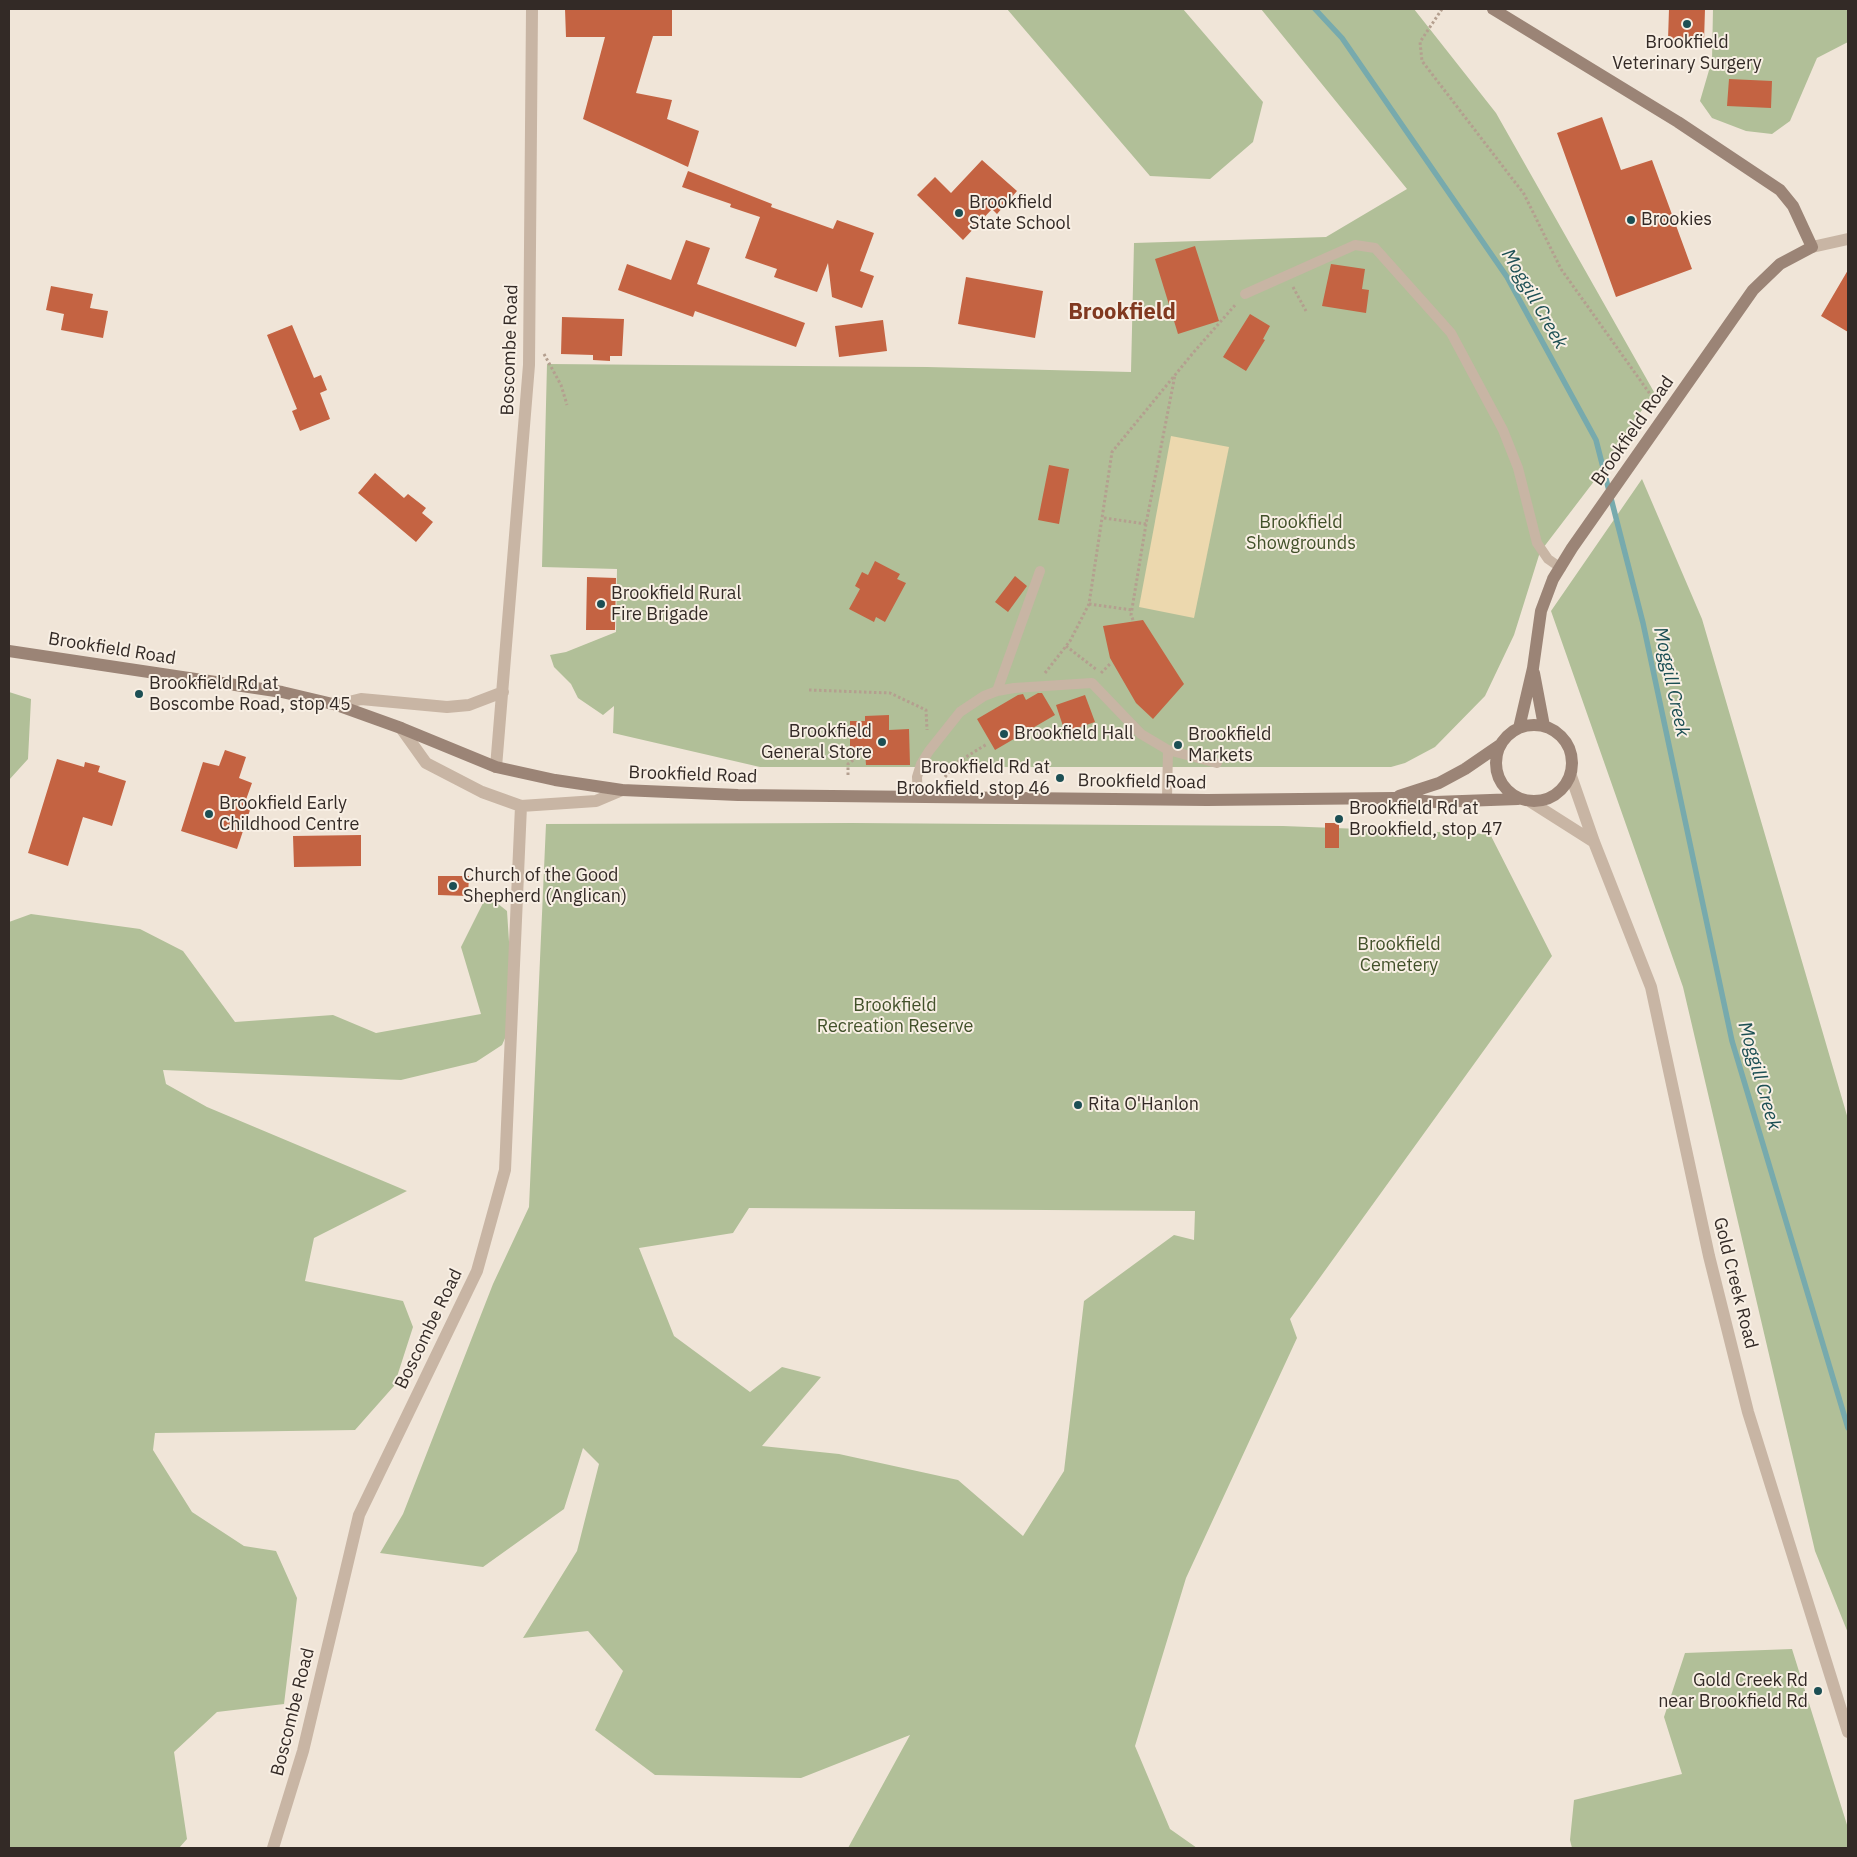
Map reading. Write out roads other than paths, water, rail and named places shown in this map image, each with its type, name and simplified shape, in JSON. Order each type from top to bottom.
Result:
[{"type":"main road","points":[[1493,9],[1678,122],[1780,190],[1793,206],[1812,247]]},
{"type":"main road","name":"Brookfield Road","points":[[1519,728],[1533,668],[1541,611],[1553,579],[1572,548],[1753,290],[1780,264],[1812,247]]},
{"type":"main road","name":"Brookfield Road","points":[[9,651],[282,692],[337,705],[401,728],[496,767],[555,780],[622,790],[738,795],[1167,800],[1394,798],[1435,802],[1524,800]]},
{"type":"main road","name":"Brookfield Road","points":[[1533,668],[1544,726]]},
{"type":"main road","points":[[1531,725],[1544,726],[1560,736],[1571,751],[1573,764],[1570,776],[1564,787],[1555,796],[1543,801],[1524,800],[1508,792],[1498,776],[1496,757],[1500,745],[1508,735],[1519,728],[1531,725]]},
{"type":"main road","name":"Brookfield Road","points":[[1394,798],[1439,783],[1500,745]]},
{"type":"street","name":"Boscombe Road","points":[[496,767],[504,692],[530,365],[532,9]]},
{"type":"street","points":[[1812,247],[1848,238]]},
{"type":"street","points":[[337,705],[361,699],[447,707],[469,705],[504,692]]},
{"type":"street","points":[[401,728],[426,763],[482,792],[520,806],[596,802],[622,790]]},
{"type":"street","name":"Gold Creek Road","points":[[1570,776],[1651,988],[1709,1256],[1748,1412],[1848,1732]]},
{"type":"street","points":[[1524,800],[1594,842]]},
{"type":"street","name":"Boscombe Road","points":[[273,1848],[303,1751],[359,1515],[477,1271],[505,1170],[520,806]]},
{"type":"lane","points":[[1245,294],[1354,246],[1375,248],[1451,333],[1503,430],[1518,468],[1537,543],[1548,559],[1561,568]]},
{"type":"lane","points":[[997,691],[1040,571]]},
{"type":"lane","points":[[918,796],[917,777],[921,764],[929,751],[960,712],[984,696],[997,691],[1092,683],[1141,734],[1168,750],[1217,763]]},
{"type":"lane","points":[[1167,800],[1168,750]]},
{"type":"waterway","name":"Moggill Creek","points":[[1315,9],[1342,38],[1507,277],[1596,440],[1643,623],[1732,1041],[1848,1428]]},
{"type":"place","name":"Brookfield Veterinary Surgery","points":[[1687,24]]},
{"type":"place","name":"Brookfield State School","points":[[959,213]]},
{"type":"place","name":"Brookies","points":[[1631,220]]},
{"type":"place","name":"Brookfield Rural Fire Brigade","points":[[601,604]]},
{"type":"place","name":"Brookfield Rd at Boscombe Road, stop 45","points":[[139,694]]},
{"type":"place","name":"Brookfield Hall","points":[[1004,734]]},
{"type":"place","name":"Brookfield General Store","points":[[882,742]]},
{"type":"place","name":"Brookfield Markets","points":[[1178,745]]},
{"type":"place","name":"Brookfield Rd at Brookfield, stop 46","points":[[1060,778]]},
{"type":"place","name":"Brookfield Early Childhood Centre","points":[[209,814]]},
{"type":"place","name":"Brookfield Rd at Brookfield, stop 47","points":[[1339,819]]},
{"type":"place","name":"Church of the Good Shepherd (Anglican)","points":[[453,886]]},
{"type":"place","name":"Rita O'Hanlon","points":[[1078,1105]]},
{"type":"place","name":"Gold Creek Rd near Brookfield Rd","points":[[1818,1691]]},
{"type":"district","name":"Brookfield","points":[[1122,313]]},
{"type":"park label","name":"Brookfield Showgrounds","points":[[1301,533]]},
{"type":"park label","name":"Brookfield Cemetery","points":[[1399,955]]},
{"type":"park label","name":"Brookfield Recreation Reserve","points":[[895,1016]]}]
